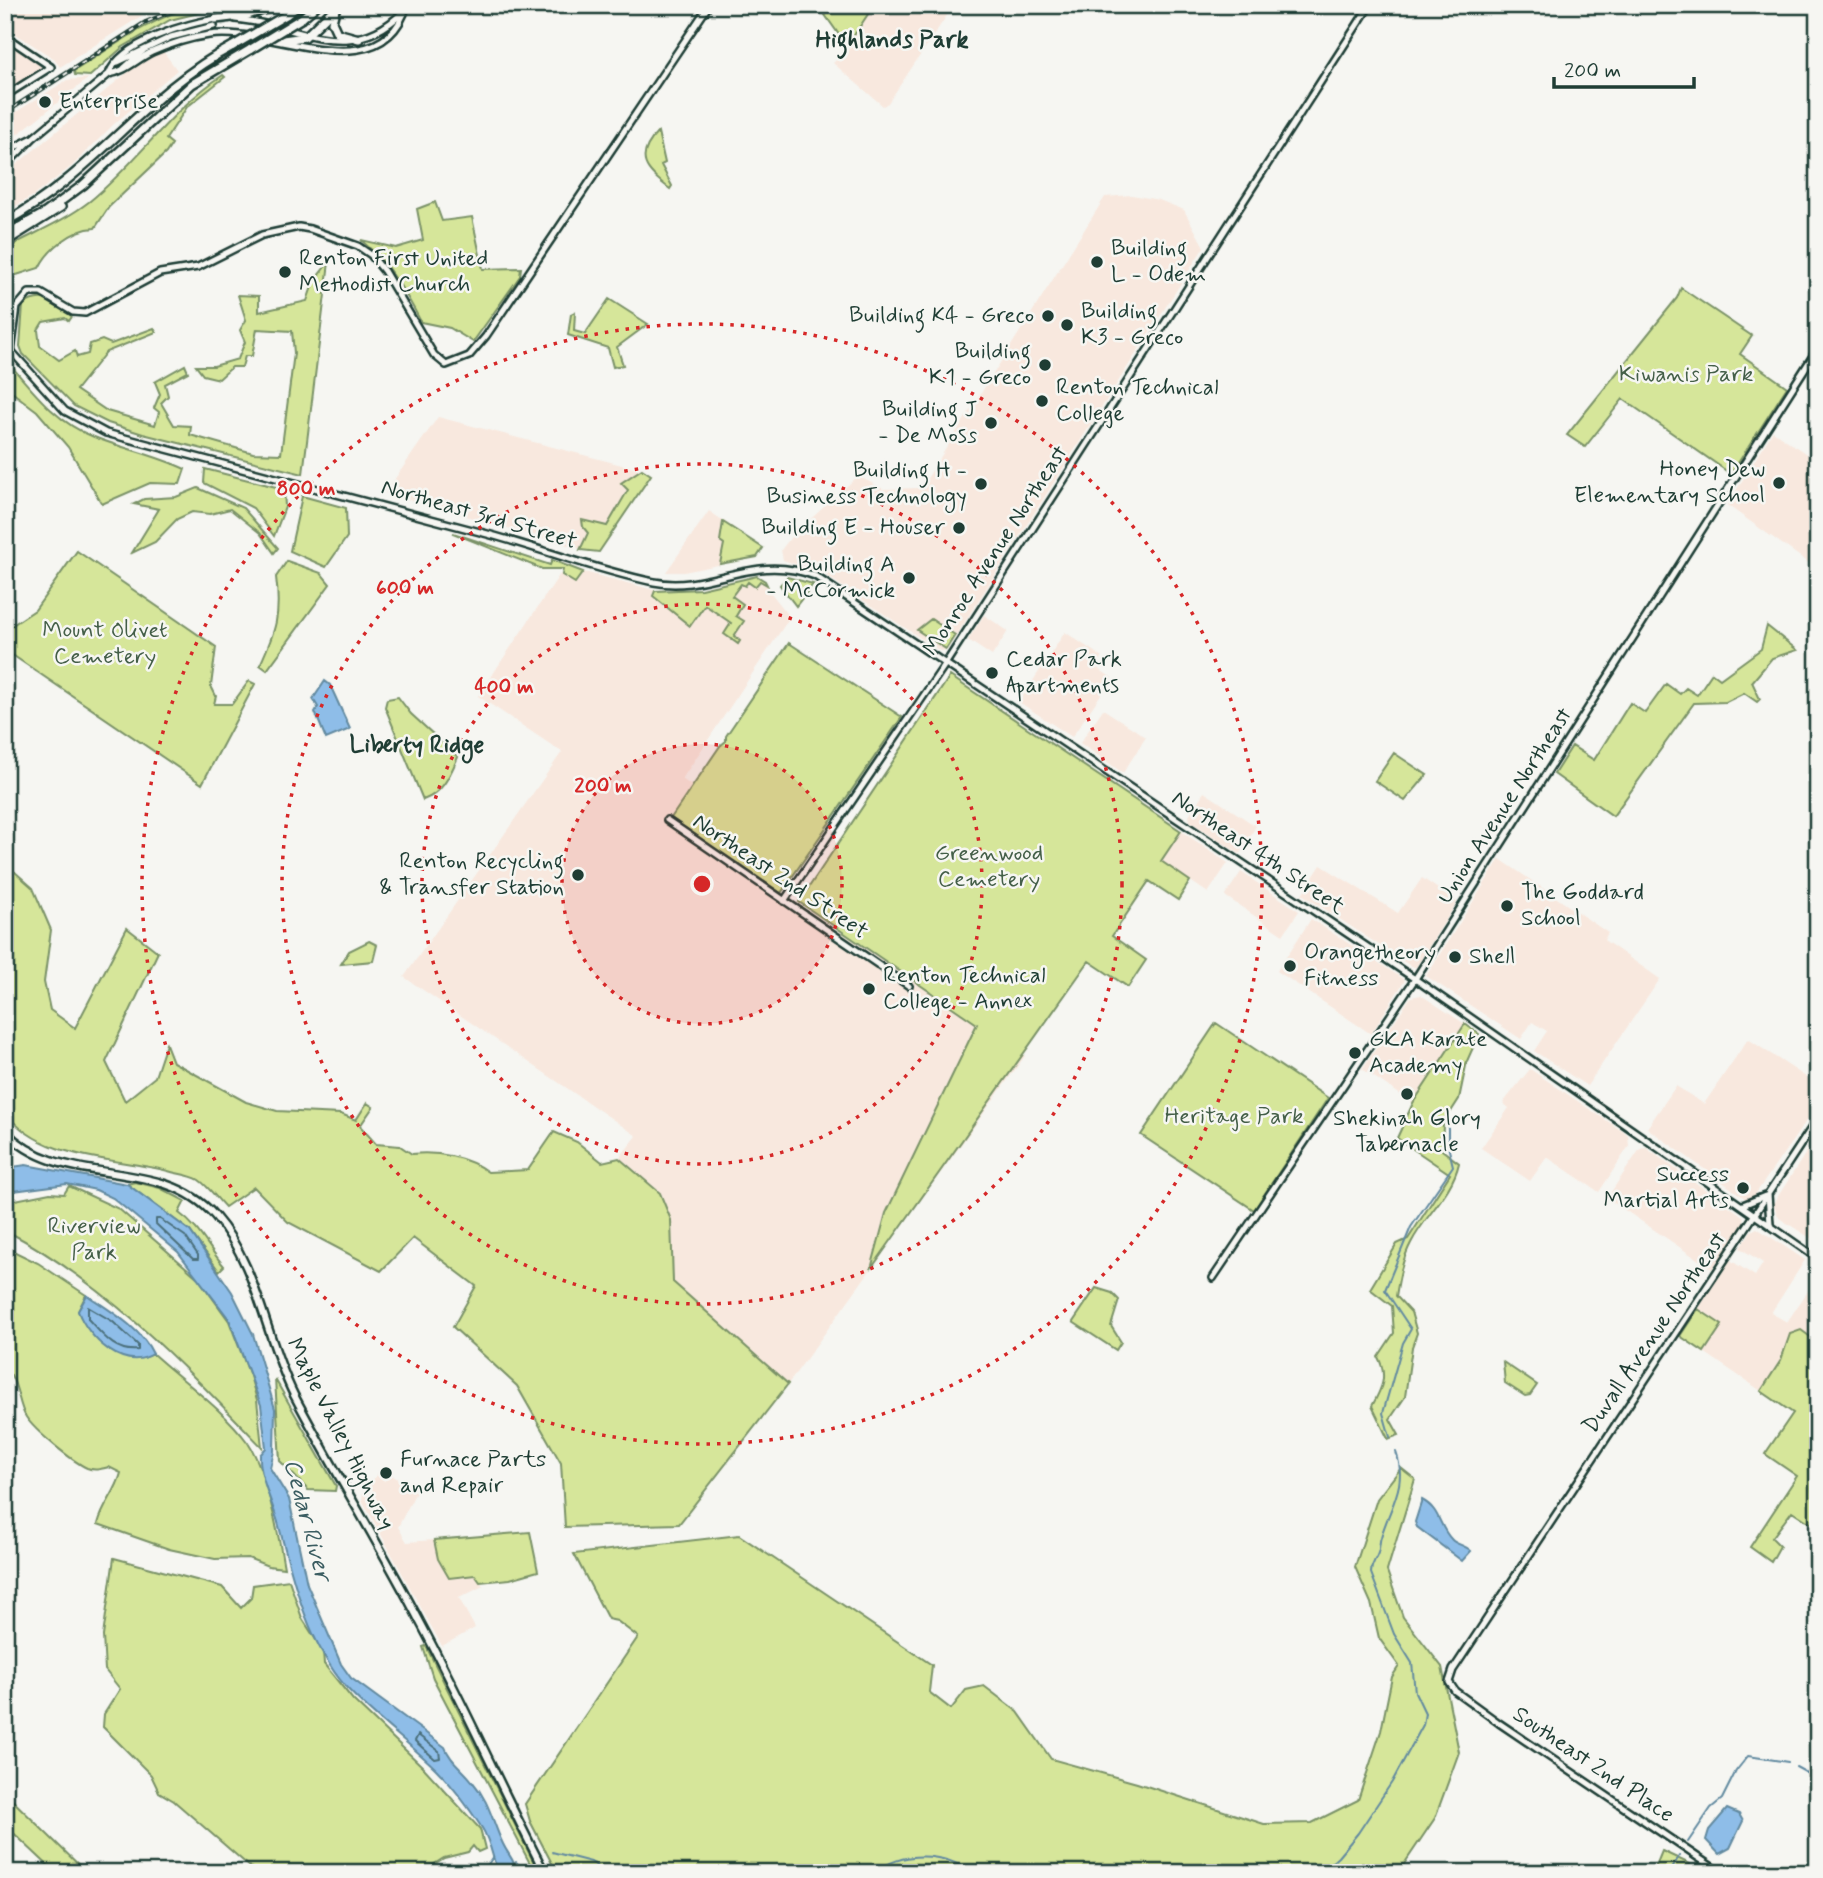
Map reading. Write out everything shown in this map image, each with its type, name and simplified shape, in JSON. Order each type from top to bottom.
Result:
[{"type":"highway","points":[[215,23],[258,13],[276,5]]},
{"type":"highway","points":[[5,222],[68,182],[164,91],[192,69],[300,5]]},
{"type":"highway","points":[[5,242],[44,219],[181,92],[302,18],[317,5]]},
{"type":"highway","points":[[283,40],[309,34],[338,5]]},
{"type":"highway","points":[[338,5],[332,17],[334,29],[343,37],[359,39]]},
{"type":"highway","points":[[5,235],[44,213],[83,185]]},
{"type":"main road","name":"Maple Valley Highway","points":[[5,1131],[25,1148],[54,1162],[154,1180],[180,1189],[208,1209],[226,1230],[242,1261],[293,1393],[420,1622],[545,1873]]},
{"type":"street","points":[[11,352],[17,307],[29,292],[41,293],[73,312],[85,313],[160,273],[198,267],[250,239],[299,227],[358,246],[378,263],[434,355],[446,365],[469,356],[486,336],[709,5]]},
{"type":"street","name":"Monroe Avenue Northeast","points":[[784,901],[946,663],[1370,5]]},
{"type":"street","points":[[5,166],[33,138],[109,74],[112,65],[157,35],[180,26],[241,20],[309,34],[359,39],[382,31],[406,8]]},
{"type":"street","points":[[109,74],[118,73],[152,52],[177,42],[209,34],[240,34],[337,51],[365,49],[394,31],[406,8]]},
{"type":"street","points":[[240,34],[247,28],[241,20]]},
{"type":"street","points":[[112,65],[151,45],[215,23]]},
{"type":"street","points":[[5,36],[51,67],[5,96]]},
{"type":"street","points":[[118,73],[151,45]]},
{"type":"street","points":[[5,152],[33,138]]},
{"type":"street","name":"Northeast 3rd Street","points":[[5,344],[65,411],[106,433],[472,529],[655,582],[693,582],[751,568],[774,567]]},
{"type":"street","name":"Union Avenue Northeast","points":[[1213,1278],[1415,979],[1818,348]]},
{"type":"street","name":"Northeast 4th Street","points":[[774,567],[798,570],[825,581],[1415,979],[1818,1259]]},
{"type":"street","name":"Northeast 2nd Street","points":[[667,820],[909,986]]},
{"type":"street","name":"Duvall Avenue Northeast","points":[[1449,1682],[1453,1670],[1818,1118]]},
{"type":"street","points":[[1743,1205],[1768,1194],[1770,1224]]},
{"type":"street","name":"Southeast 2nd Place","points":[[1449,1682],[1455,1691],[1488,1715],[1721,1873]]},
{"type":"shaded area","points":[[5,5],[159,5],[60,67],[53,58],[5,27]]},
{"type":"shaded area","points":[[874,5],[954,5],[888,103],[883,106],[833,63],[849,49],[847,46]]},
{"type":"shaded area","points":[[5,42],[43,67],[5,91]]},
{"type":"shaded area","points":[[163,51],[177,70],[114,124],[72,166],[33,196],[5,212],[5,174],[134,67]]},
{"type":"shaded area","points":[[89,78],[5,144],[5,119],[67,80]]},
{"type":"shaded area","name":"Renton Technical College","points":[[1132,195],[1159,200],[1184,210],[1204,247],[947,650],[940,651],[822,573],[783,560],[781,550],[791,537],[858,476],[883,489],[921,488],[1105,197]]},
{"type":"shaded area","points":[[438,417],[645,471],[592,552],[385,493]]},
{"type":"shaded area","name":"Honey Dew Elementary School","points":[[1773,431],[1818,462],[1816,568],[1727,505]]},
{"type":"shaded area","points":[[709,511],[763,548],[757,557],[684,572],[666,572]]},
{"type":"shaded area","points":[[584,572],[654,590],[687,591],[757,576],[765,581],[787,613],[788,620],[682,779],[692,786],[671,818],[1025,1056],[788,1384],[673,1282],[671,1220],[660,1193],[619,1158],[637,1136],[404,977],[562,752],[478,696],[560,574],[575,584]]},
{"type":"shaded area","points":[[984,615],[1008,631],[992,656],[968,640]]},
{"type":"shaded area","points":[[1065,632],[1102,657],[1096,667],[1112,678],[1072,737],[1019,702]]},
{"type":"shaded area","points":[[1103,709],[1146,737],[1123,773],[1080,743]]},
{"type":"shaded area","points":[[1204,792],[1256,826],[1240,854],[1190,821],[1189,815]]},
{"type":"shaded area","points":[[1181,831],[1228,863],[1208,893],[1161,861]]},
{"type":"shaded area","points":[[1500,859],[1608,933],[1604,940],[1660,979],[1587,1086],[1534,1051],[1547,1031],[1532,1022],[1521,1039],[1426,976]]},
{"type":"shaded area","points":[[1321,865],[1398,913],[1422,878],[1457,902],[1416,967],[1412,967],[1302,894]]},
{"type":"shaded area","points":[[1241,872],[1299,911],[1283,935],[1225,896]]},
{"type":"shaded area","points":[[1311,919],[1405,980],[1371,1034],[1277,971]]},
{"type":"shaded area","points":[[1421,995],[1465,1024],[1413,1103],[1362,1069],[1411,997]]},
{"type":"shaded area","points":[[1748,1039],[1818,1085],[1818,1104],[1752,1199],[1746,1199],[1647,1128],[1676,1086],[1704,1104]]},
{"type":"shaded area","points":[[1530,1069],[1628,1135],[1629,1146],[1599,1192],[1547,1157],[1530,1181],[1481,1148],[1509,1108],[1503,1103]]},
{"type":"shaded area","points":[[1818,1134],[1818,1243],[1779,1218],[1773,1204]]},
{"type":"shaded area","points":[[1646,1148],[1743,1216],[1745,1224],[1712,1269],[1607,1198],[1640,1149]]},
{"type":"shaded area","points":[[1757,1228],[1805,1260],[1771,1313],[1787,1322],[1818,1276],[1818,1342],[1801,1331],[1761,1391],[1704,1352],[1722,1325],[1698,1309],[1730,1260],[1755,1276],[1763,1263],[1740,1248],[1751,1231]]},
{"type":"shaded area","points":[[378,1473],[384,1481],[392,1475],[416,1492],[398,1527],[407,1542],[434,1540],[435,1549],[476,1575],[483,1586],[459,1598],[475,1628],[442,1646],[362,1500],[363,1492]]},
{"type":"green space","points":[[198,5],[231,5],[170,20],[123,47],[90,76],[75,75],[74,71],[134,33],[181,10]]},
{"type":"green space","points":[[818,5],[874,5],[847,46]]},
{"type":"green space","points":[[223,75],[225,77],[187,107],[166,139],[172,144],[166,153],[109,207],[95,228],[78,232],[62,241],[48,254],[39,268],[7,278],[13,300],[9,330],[5,329],[5,249],[59,221],[90,201],[124,170],[187,104]]},
{"type":"green space","points":[[658,132],[665,163],[661,165],[672,186],[670,189],[649,170],[644,157],[650,141]]},
{"type":"green space","points":[[435,202],[442,221],[472,217],[483,269],[521,268],[520,276],[473,342],[450,328],[421,322],[395,278],[380,258],[361,240],[396,248],[423,240],[417,209]]},
{"type":"green space","points":[[329,262],[303,474],[108,423],[74,406],[23,354],[20,346],[23,305],[37,299],[49,300],[73,315],[69,321],[65,318],[43,322],[38,330],[40,346],[59,360],[75,351],[77,357],[88,354],[90,344],[102,340],[111,344],[154,328],[156,332],[106,352],[76,390],[107,411],[155,425],[159,412],[154,408],[160,394],[155,382],[185,365],[188,372],[165,384],[168,396],[161,403],[174,425],[191,426],[190,435],[253,453],[281,454],[294,353],[292,331],[257,329],[252,356],[245,356],[242,367],[232,367],[219,379],[203,375],[196,366],[214,366],[238,359],[245,342],[240,330],[246,320],[238,295],[259,296],[259,312],[307,301],[314,281]]},
{"type":"green space","name":"Kiwanis Park","points":[[1681,288],[1752,336],[1740,354],[1787,387],[1731,474],[1623,399],[1585,447],[1567,435],[1677,298]]},
{"type":"green space","points":[[609,299],[648,324],[617,347],[623,365],[613,367],[608,348],[568,335],[571,314],[575,312],[574,331],[585,334]]},
{"type":"green space","points":[[13,368],[49,408],[70,425],[105,441],[185,469],[180,484],[150,483],[102,504],[68,447],[37,411],[5,387]]},
{"type":"green space","points":[[205,469],[284,489],[285,507],[274,536],[253,508],[204,483]]},
{"type":"green space","points":[[642,469],[651,475],[599,552],[580,550],[588,533],[582,520],[607,526],[628,490],[621,483]]},
{"type":"green space","points":[[198,488],[243,508],[278,548],[274,553],[260,533],[230,509],[210,514],[192,512],[177,519],[155,542],[132,553],[159,509],[134,504],[144,499],[176,497]]},
{"type":"green space","points":[[302,496],[346,508],[347,537],[326,567],[290,551]]},
{"type":"green space","points":[[723,522],[763,548],[757,557],[720,564],[724,544],[720,541]]},
{"type":"green space","points":[[453,533],[550,565],[552,560],[583,572],[575,583],[562,575],[563,569],[542,569]]},
{"type":"green space","name":"Mount Olivet Cemetery","points":[[77,551],[216,647],[211,686],[216,696],[214,704],[232,704],[249,681],[255,684],[202,784],[5,650],[5,630],[35,610]]},
{"type":"green space","points":[[287,561],[321,573],[330,584],[267,670],[260,665],[276,622],[276,577]]},
{"type":"green space","points":[[757,576],[767,585],[760,581],[755,587],[748,582],[745,586],[741,584],[732,596],[743,604],[736,616],[744,621],[734,636],[740,641],[738,644],[724,634],[731,623],[705,605],[690,626],[653,596],[655,591],[701,589]]},
{"type":"green space","points":[[787,577],[813,584],[796,606],[780,585]]},
{"type":"green space","points":[[931,619],[955,635],[946,649],[917,630]]},
{"type":"green space","points":[[1767,626],[1797,650],[1772,658],[1752,682],[1760,699],[1757,702],[1744,693],[1726,702],[1694,703],[1613,816],[1554,774],[1572,746],[1594,760],[1630,703],[1645,713],[1666,684],[1680,694],[1686,688],[1697,695],[1712,673],[1720,679],[1761,649]]},
{"type":"green space","points":[[789,643],[902,717],[781,893],[671,818],[726,741],[726,736]]},
{"type":"green space","name":"Greenwood Cemetery","points":[[950,676],[1181,831],[1161,861],[1190,881],[1178,900],[1149,881],[1112,936],[1146,960],[1128,987],[1089,961],[871,1269],[886,1213],[977,1024],[799,902]]},
{"type":"green space","points":[[398,697],[411,714],[458,757],[441,788],[423,800],[385,707],[387,699]]},
{"type":"green space","points":[[1394,753],[1427,775],[1405,801],[1375,781]]},
{"type":"green space","points":[[5,863],[33,888],[51,930],[44,982],[50,1010],[75,1028],[127,928],[158,952],[106,1062],[125,1101],[155,1077],[166,1044],[173,1062],[246,1102],[277,1111],[341,1114],[356,1120],[367,1103],[373,1107],[360,1126],[376,1144],[400,1146],[412,1154],[452,1156],[471,1162],[488,1172],[528,1170],[554,1132],[577,1142],[602,1162],[619,1158],[660,1193],[671,1220],[673,1282],[788,1384],[679,1524],[565,1527],[561,1463],[517,1386],[453,1327],[476,1286],[413,1238],[381,1271],[288,1222],[254,1187],[225,1207],[196,1178],[146,1166],[79,1155],[38,1140],[20,1128],[5,1112]]},
{"type":"green space","points":[[369,941],[377,945],[373,961],[341,964],[349,951]]},
{"type":"green space","name":"Heritage Park","points":[[1216,1023],[1328,1098],[1254,1210],[1141,1135]]},
{"type":"green space","points":[[1465,1024],[1479,1034],[1467,1061],[1459,1099],[1443,1124],[1442,1150],[1459,1163],[1451,1185],[1411,1243],[1401,1269],[1396,1296],[1411,1312],[1417,1333],[1412,1347],[1405,1397],[1390,1419],[1399,1435],[1388,1439],[1372,1406],[1383,1376],[1378,1357],[1394,1333],[1392,1306],[1370,1289],[1397,1244],[1408,1239],[1450,1174],[1397,1138],[1413,1103]]},
{"type":"green space","points":[[135,1182],[160,1188],[185,1201],[179,1213],[198,1232],[224,1266],[219,1271],[190,1231],[127,1184]]},
{"type":"green space","name":"Riverview Park","points":[[69,1186],[119,1209],[198,1278],[229,1321],[250,1376],[257,1400],[262,1447],[204,1387],[111,1301],[42,1251],[5,1230],[5,1202],[50,1193],[64,1194]]},
{"type":"green space","points":[[5,1247],[38,1263],[86,1295],[78,1311],[90,1331],[108,1349],[130,1358],[153,1354],[216,1408],[238,1431],[248,1443],[261,1469],[284,1568],[268,1566],[248,1558],[215,1559],[169,1549],[98,1524],[121,1473],[109,1467],[95,1470],[87,1468],[54,1445],[26,1417],[11,1375],[5,1374]]},
{"type":"green space","points":[[1096,1288],[1112,1293],[1119,1300],[1111,1326],[1121,1342],[1116,1350],[1073,1322]]},
{"type":"green space","points":[[1698,1309],[1722,1325],[1704,1352],[1680,1336]]},
{"type":"green space","points":[[1801,1330],[1812,1338],[1818,1334],[1818,1452],[1812,1488],[1818,1528],[1792,1511],[1772,1538],[1780,1546],[1771,1562],[1750,1547],[1797,1476],[1765,1454],[1793,1413],[1761,1391],[1781,1360],[1790,1334]]},
{"type":"green space","points":[[1503,1362],[1537,1385],[1530,1395],[1525,1396],[1505,1383]]},
{"type":"green space","points":[[275,1379],[336,1486],[335,1491],[308,1490],[280,1461]]},
{"type":"green space","points":[[1401,1468],[1415,1479],[1387,1571],[1403,1617],[1442,1667],[1459,1752],[1435,1818],[1398,1873],[557,1873],[530,1821],[525,1804],[638,1637],[617,1621],[608,1619],[574,1554],[739,1535],[932,1665],[929,1692],[951,1709],[966,1690],[984,1686],[1018,1712],[1051,1759],[1137,1783],[1264,1824],[1312,1823],[1358,1800],[1381,1731],[1392,1677],[1399,1666],[1379,1638],[1371,1603],[1355,1567],[1377,1499]]},
{"type":"green space","points":[[530,1532],[538,1571],[510,1579],[480,1582],[475,1575],[449,1578],[438,1559],[434,1540]]},
{"type":"green space","points":[[114,1558],[222,1587],[241,1608],[251,1598],[253,1585],[289,1580],[302,1618],[323,1651],[324,1664],[353,1700],[423,1767],[480,1829],[485,1849],[478,1852],[473,1846],[468,1852],[444,1858],[420,1873],[257,1873],[174,1801],[159,1792],[151,1775],[103,1727],[104,1714],[120,1689],[105,1670],[103,1636]]},
{"type":"green space","points":[[426,1646],[539,1873],[535,1873],[433,1678],[423,1647]]},
{"type":"green space","points":[[5,1793],[87,1873],[56,1873],[5,1825]]},
{"type":"green space","points":[[1662,1851],[1690,1864],[1687,1873],[1653,1873]]},
{"type":"water","points":[[325,681],[330,685],[350,729],[326,739],[315,712],[318,707],[313,699]]},
{"type":"water","name":"Cedar River","points":[[26,1165],[127,1184],[190,1231],[232,1292],[253,1334],[275,1409],[274,1451],[270,1468],[289,1499],[307,1584],[341,1664],[351,1678],[445,1747],[450,1757],[483,1796],[517,1873],[498,1873],[485,1833],[455,1790],[436,1769],[356,1698],[321,1651],[304,1610],[264,1482],[260,1455],[266,1448],[261,1405],[229,1319],[178,1252],[113,1198],[96,1190],[67,1184],[5,1192],[5,1168]]},
{"type":"water","points":[[87,1295],[133,1328],[153,1354],[130,1359],[98,1341],[78,1311]]},
{"type":"water","points":[[1422,1500],[1433,1508],[1452,1540],[1471,1551],[1462,1561],[1417,1527],[1415,1522]]},
{"type":"water","points":[[1727,1809],[1739,1814],[1743,1821],[1730,1848],[1719,1854],[1706,1840],[1709,1830]]},
{"type":"waterway","points":[[1390,1437],[1383,1413],[1403,1343],[1411,1329],[1385,1290],[1411,1227],[1453,1166],[1448,1146],[1448,1113]]},
{"type":"waterway","points":[[1320,1873],[1358,1833],[1392,1782],[1423,1725],[1425,1713],[1415,1692],[1412,1663],[1394,1634],[1371,1573],[1399,1485],[1396,1452]]},
{"type":"waterway","points":[[1688,1842],[1711,1808],[1722,1799],[1736,1771],[1748,1756],[1788,1762]]},
{"type":"waterway","points":[[1796,1767],[1818,1779]]},
{"type":"waterway","points":[[552,1852],[591,1862],[607,1873]]},
{"type":"waterway","points":[[874,1873],[897,1860],[923,1856],[949,1861],[973,1873]]},
{"type":"waterway","points":[[1670,1873],[1679,1856]]},
{"type":"waterway","points":[[482,1873],[493,1857]]},
{"type":"waterway","points":[[516,1862],[522,1868],[527,1866]]},
{"type":"waterway","points":[[1041,1873],[1046,1870],[1053,1873]]},
{"type":"waterway","points":[[1022,1873],[1035,1873]]},
{"type":"tunnel","points":[[214,26],[238,18]]},
{"type":"railway","points":[[5,113],[146,22],[186,5]]},
{"type":"place","name":"Enterprise","points":[[45,102]]},
{"type":"place","name":"Building L - Odem","points":[[1097,262]]},
{"type":"place","name":"Renton First United Methodist Church","points":[[285,272]]},
{"type":"place","name":"Building K4 - Greco","points":[[1048,316]]},
{"type":"place","name":"Building K3 - Greco","points":[[1067,325]]},
{"type":"place","name":"Building K1 - Greco","points":[[1045,365]]},
{"type":"place","name":"Renton Technical College","points":[[1042,401]]},
{"type":"place","name":"Building J - De Moss","points":[[991,423]]},
{"type":"place","name":"Honey Dew Elementary School","points":[[1779,483]]},
{"type":"place","name":"Building H - Business Technology","points":[[981,484]]},
{"type":"place","name":"Building E - Houser","points":[[959,528]]},
{"type":"place","name":"Building A - McCormick","points":[[909,578]]},
{"type":"place","name":"Cedar Park Apartments","points":[[992,673]]},
{"type":"place","name":"Renton Recycling & Transfer Station","points":[[578,875]]},
{"type":"place","name":"The Goddard School","points":[[1507,906]]},
{"type":"place","name":"Shell","points":[[1455,957]]},
{"type":"place","name":"Orangetheory Fitness","points":[[1290,966]]},
{"type":"place","name":"Renton Technical College - Annex","points":[[869,989]]},
{"type":"place","name":"GKA Karate Academy","points":[[1355,1053]]},
{"type":"place","name":"Shekinah Glory Tabernacle","points":[[1407,1094]]},
{"type":"place","name":"Success Martial Arts","points":[[1743,1188]]},
{"type":"place","name":"Furnace Parts and Repair","points":[[386,1473]]},
{"type":"district","name":"Highlands Park","points":[[892,40]]},
{"type":"district","name":"Liberty Ridge","points":[[417,745]]}]
